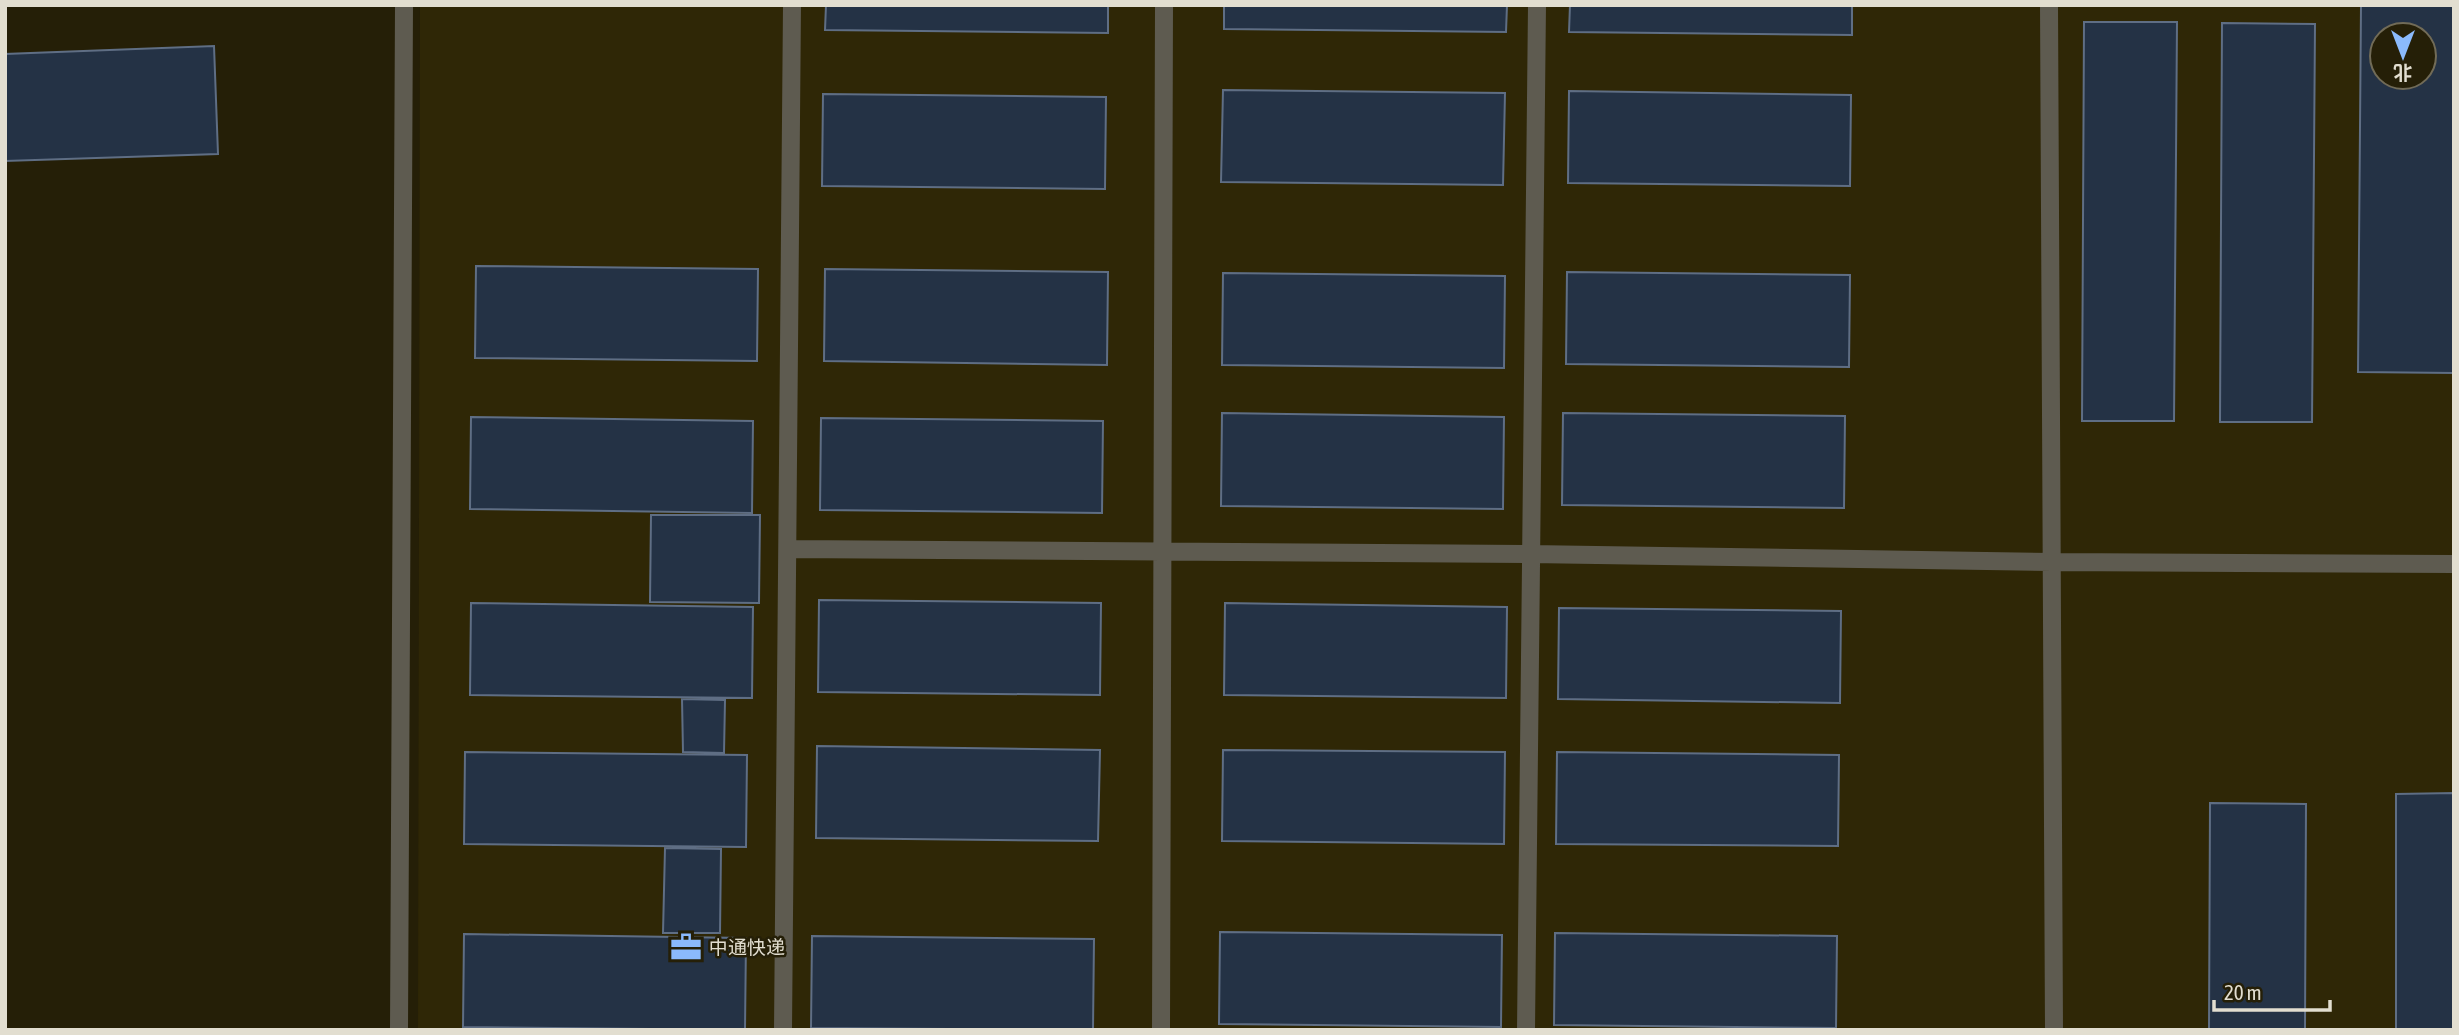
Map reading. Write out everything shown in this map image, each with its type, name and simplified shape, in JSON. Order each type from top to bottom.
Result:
[{"type":"street","points":[[399,1030],[404,5]]},
{"type":"street","points":[[783,1030],[792,5]]},
{"type":"street","points":[[1161,1030],[1164,5]]},
{"type":"street","points":[[1526,1030],[1537,5]]},
{"type":"street","points":[[2049,5],[2054,1030]]},
{"type":"street","points":[[789,549],[2454,564]]},
{"type":"shaded area","points":[[420,5],[2454,5],[2454,1030],[418,1030]]},
{"type":"building","points":[[826,5],[1108,5],[1108,33],[825,30]]},
{"type":"building","points":[[1224,5],[1507,5],[1506,32],[1224,29]]},
{"type":"building","points":[[1570,5],[1852,5],[1852,35],[1569,32]]},
{"type":"building","points":[[2361,5],[2454,5],[2454,373],[2358,372]]},
{"type":"building","points":[[2084,22],[2177,22],[2174,421],[2082,421]]},
{"type":"building","points":[[2222,23],[2315,24],[2312,422],[2220,422]]},
{"type":"building","points":[[214,46],[218,154],[5,161],[5,54]]},
{"type":"building","points":[[1223,90],[1505,93],[1503,185],[1221,182]]},
{"type":"building","points":[[1569,91],[1851,95],[1850,186],[1568,183]]},
{"type":"building","points":[[823,94],[1106,97],[1105,189],[822,186]]},
{"type":"building","points":[[476,266],[758,269],[757,361],[475,358]]},
{"type":"building","points":[[825,269],[1108,272],[1107,365],[824,361]]},
{"type":"building","points":[[1567,272],[1850,275],[1849,367],[1566,364]]},
{"type":"building","points":[[1223,273],[1505,276],[1504,368],[1222,365]]},
{"type":"building","points":[[1222,413],[1504,417],[1503,509],[1221,506]]},
{"type":"building","points":[[1563,413],[1845,416],[1844,508],[1562,505]]},
{"type":"building","points":[[471,417],[753,421],[752,513],[470,509]]},
{"type":"building","points":[[821,418],[1103,421],[1102,513],[820,510]]},
{"type":"building","points":[[651,515],[760,515],[759,603],[650,602]]},
{"type":"building","points":[[819,600],[1101,603],[1100,695],[818,692]]},
{"type":"building","points":[[471,603],[753,607],[752,698],[470,695]]},
{"type":"building","points":[[1225,603],[1507,607],[1506,698],[1224,695]]},
{"type":"building","points":[[1559,608],[1841,611],[1840,703],[1558,699]]},
{"type":"building","points":[[682,699],[725,700],[724,753],[683,752]]},
{"type":"building","points":[[817,746],[1100,750],[1098,841],[816,838]]},
{"type":"building","points":[[1223,750],[1505,752],[1504,844],[1222,841]]},
{"type":"building","points":[[465,752],[747,755],[746,847],[464,844]]},
{"type":"building","points":[[1557,752],[1839,755],[1838,846],[1556,844]]},
{"type":"building","points":[[2454,793],[2454,1030],[2396,1030],[2396,794]]},
{"type":"building","points":[[2210,803],[2306,804],[2305,1030],[2209,1030]]},
{"type":"building","points":[[665,848],[721,849],[720,933],[663,933]]},
{"type":"building","points":[[1220,932],[1502,935],[1501,1027],[1219,1024]]},
{"type":"building","points":[[1555,933],[1837,936],[1836,1028],[1554,1025]]},
{"type":"building","points":[[464,934],[746,938],[745,1030],[463,1027]]},
{"type":"building","points":[[812,936],[1094,939],[1093,1030],[811,1028]]},
{"type":"place","name":"中通快递","points":[[686,947]]}]
